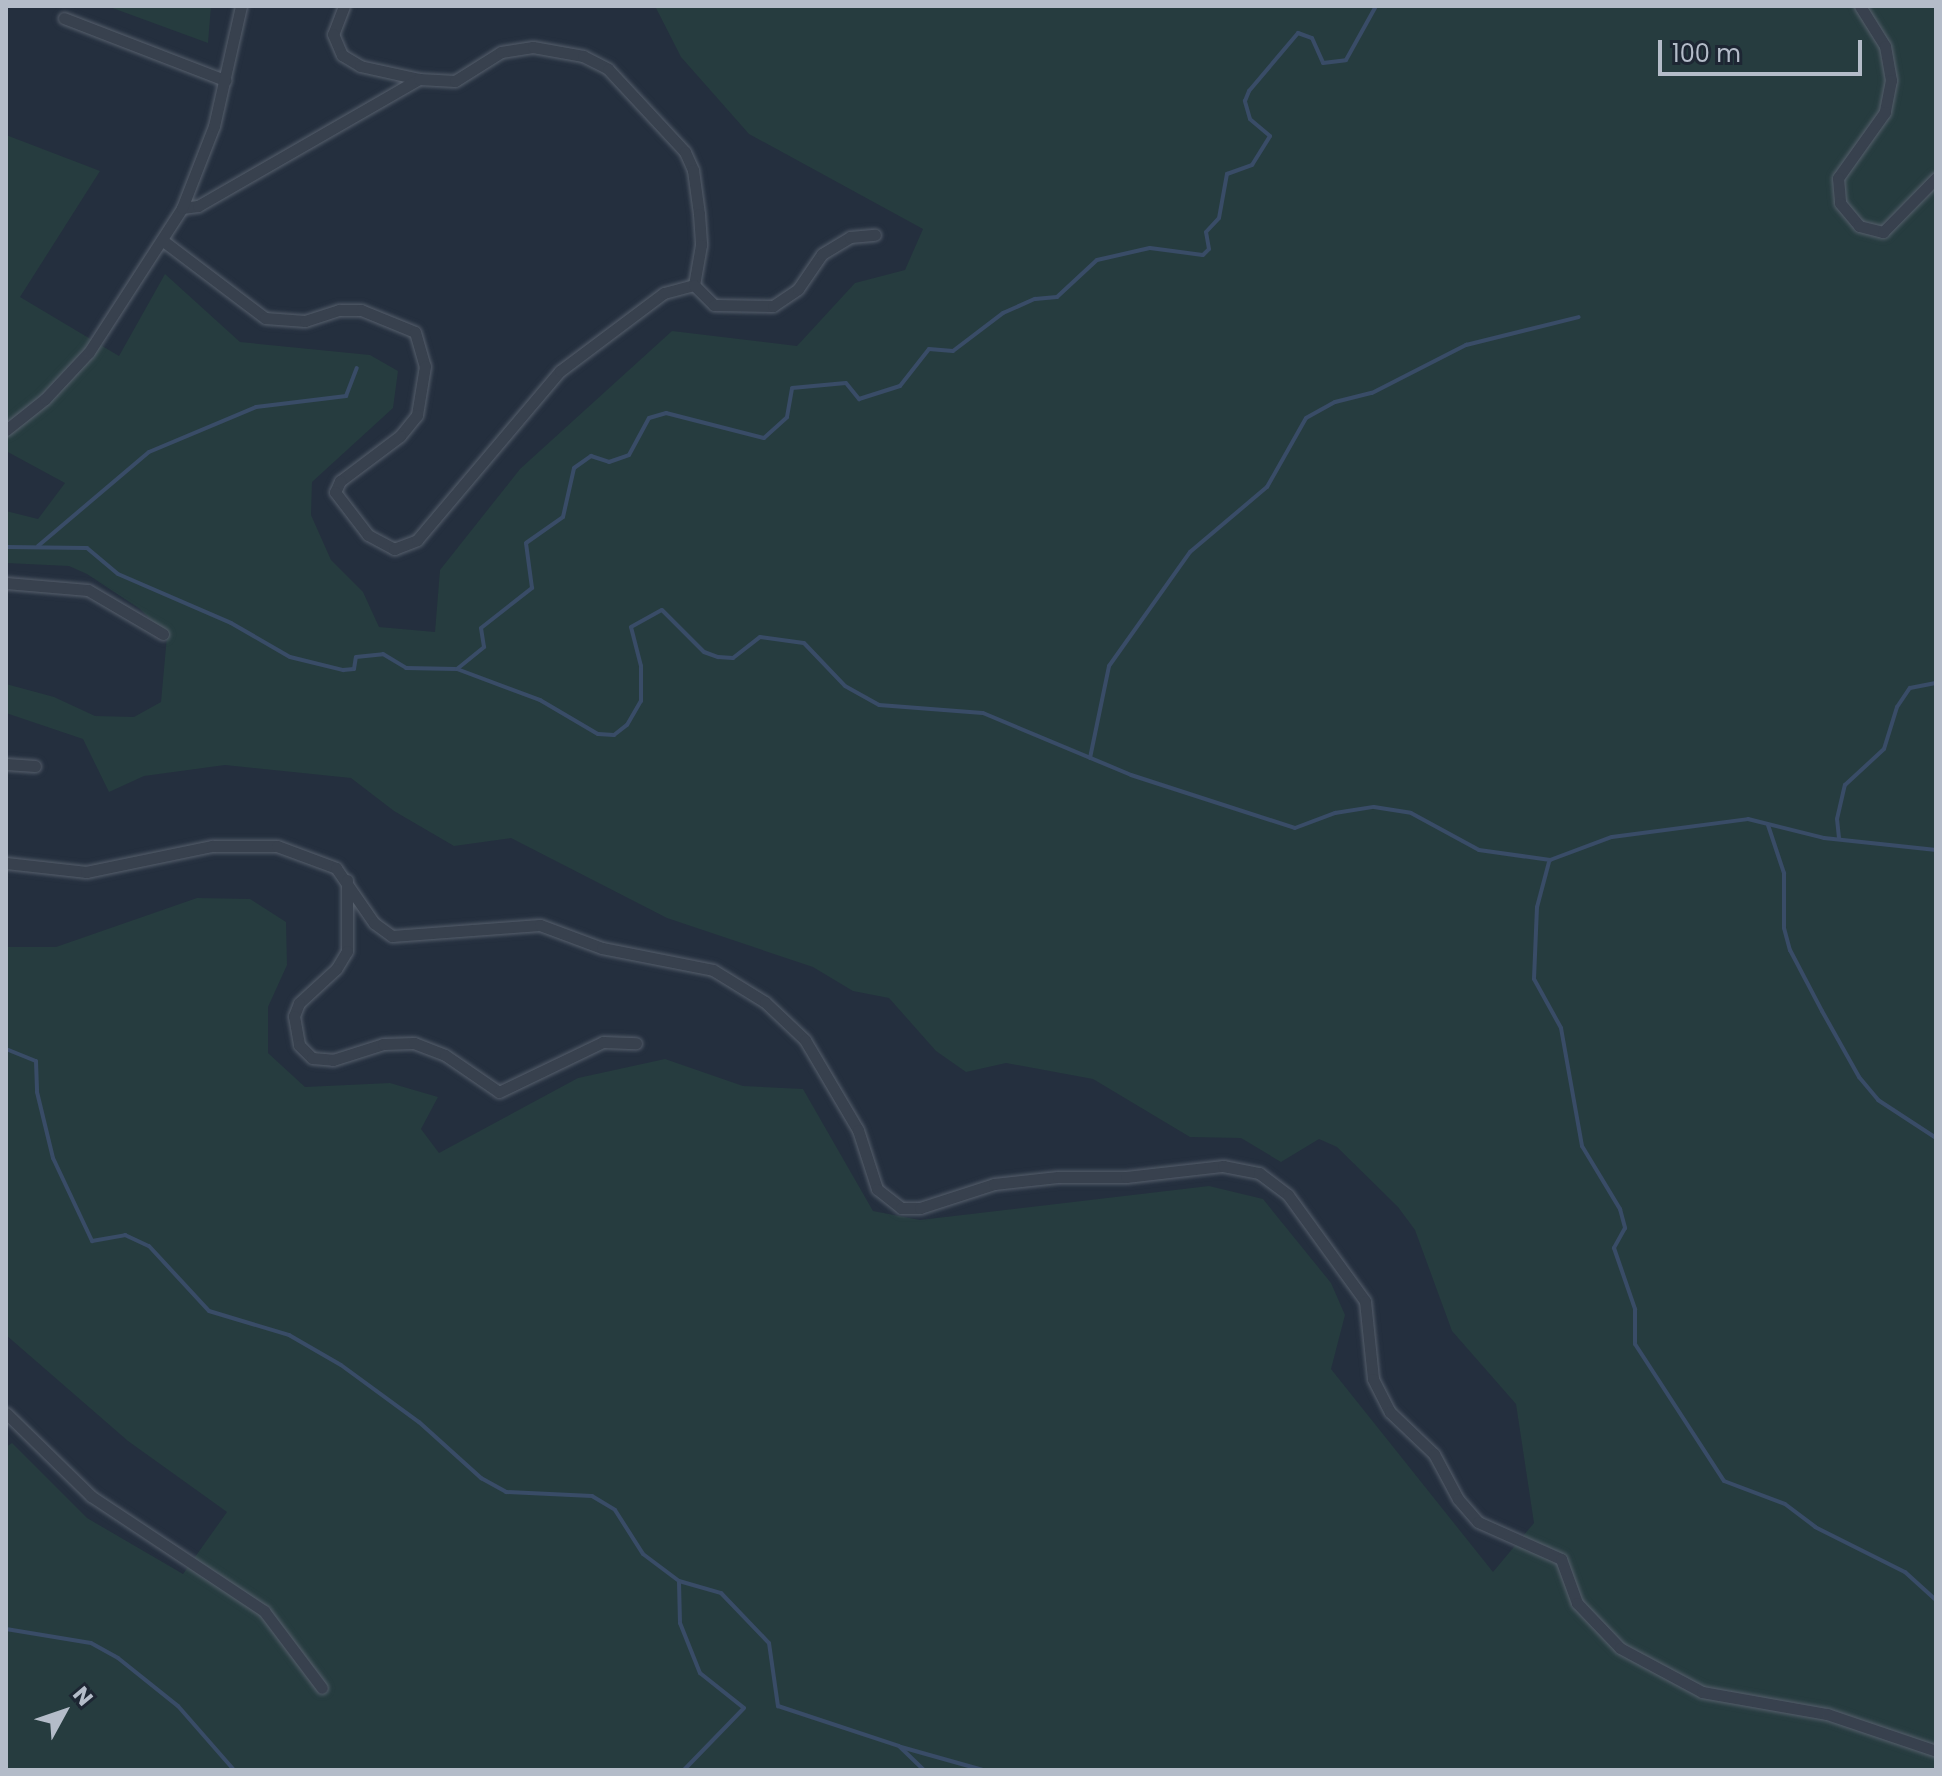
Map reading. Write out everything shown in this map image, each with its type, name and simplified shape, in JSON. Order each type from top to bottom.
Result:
[{"type":"street","points":[[6,430],[45,399],[89,352],[182,208],[210,138],[241,6]]},
{"type":"street","points":[[344,6],[333,26],[342,55],[360,66],[419,79],[455,81],[517,47],[583,56],[608,69],[685,152],[693,170],[701,245],[694,285]]},
{"type":"street","points":[[1860,6],[1885,46],[1891,80],[1885,112],[1838,178],[1840,203],[1859,226],[1883,232],[1936,178]]},
{"type":"street","points":[[64,18],[225,80]]},
{"type":"street","points":[[182,208],[198,206],[419,79]]},
{"type":"street","points":[[694,285],[714,305],[773,306],[798,289],[816,261],[839,242],[875,235]]},
{"type":"street","points":[[162,240],[265,318],[305,321],[339,310],[361,310],[415,332],[425,366],[417,415],[400,436],[340,481],[335,492],[368,535],[394,549],[417,540],[560,371],[664,293],[694,285]]},
{"type":"street","points":[[6,583],[88,590],[163,634]]},
{"type":"street","points":[[6,764],[35,766]]},
{"type":"street","points":[[6,863],[86,872],[212,846],[253,845],[308,853],[347,879],[374,923],[392,936],[540,925],[602,948],[694,965],[736,981],[794,1027],[814,1054],[858,1130],[877,1189],[901,1208],[920,1208],[994,1184],[1058,1177],[1126,1177],[1223,1166],[1259,1173],[1288,1195],[1365,1301],[1373,1379],[1390,1412],[1434,1454],[1458,1499],[1478,1522],[1561,1559],[1577,1603],[1620,1648],[1702,1692],[1827,1714],[1936,1751]]},
{"type":"street","points":[[347,879],[347,951],[336,969],[299,1003],[294,1016],[299,1045],[312,1058],[333,1060],[383,1044],[414,1043],[445,1055],[499,1092],[603,1042],[636,1043]]},
{"type":"street","points":[[6,1413],[91,1496],[275,1620],[322,1688]]},
{"type":"green space","points":[[107,6],[211,6],[208,43]]},
{"type":"green space","points":[[655,6],[1936,6],[1936,1770],[6,1770],[6,1447],[12,1443],[87,1518],[183,1574],[227,1512],[128,1441],[6,1335],[6,947],[56,947],[197,898],[250,899],[286,922],[287,965],[268,1007],[268,1053],[305,1087],[390,1083],[438,1097],[421,1129],[439,1153],[578,1078],[665,1059],[743,1086],[803,1089],[873,1211],[920,1220],[1209,1186],[1263,1199],[1331,1283],[1345,1315],[1331,1369],[1493,1572],[1534,1523],[1516,1404],[1452,1331],[1415,1230],[1398,1207],[1337,1147],[1319,1139],[1281,1162],[1241,1138],[1190,1137],[1093,1079],[1006,1063],[966,1072],[936,1051],[889,998],[853,991],[813,967],[667,918],[511,838],[454,846],[394,811],[351,778],[225,765],[144,776],[109,792],[83,739],[6,713],[6,684],[54,697],[95,716],[134,717],[161,702],[167,636],[140,609],[87,574],[69,566],[6,563],[6,511],[38,519],[65,483],[6,451],[6,135],[100,171],[20,297],[119,356],[165,274],[240,342],[370,355],[398,371],[393,408],[312,482],[311,515],[331,560],[363,592],[379,627],[435,632],[440,570],[520,469],[672,331],[797,346],[855,283],[905,270],[923,229],[749,134],[681,57]]},
{"type":"waterway","points":[[457,669],[484,647],[481,628],[532,588],[526,543],[563,517],[574,468],[591,456],[609,462],[629,455],[649,418],[666,413],[764,438],[787,417],[792,388],[846,383],[859,399],[900,386],[929,349],[953,351],[1003,313],[1035,299],[1057,297],[1097,260],[1150,248],[1203,255],[1209,249],[1206,232],[1219,218],[1227,174],[1252,165],[1270,136],[1250,119],[1245,101],[1249,91],[1298,33],[1312,38],[1323,63],[1346,60],[1376,6]]},
{"type":"waterway","points":[[1090,758],[1109,666],[1190,552],[1267,487],[1306,418],[1335,402],[1372,393],[1466,345],[1579,317]]},
{"type":"waterway","points":[[38,546],[149,452],[256,407],[346,396],[357,368]]},
{"type":"waterway","points":[[6,547],[87,548],[118,574],[231,623],[290,657],[343,670],[354,669],[356,657],[383,654],[406,668],[457,669],[540,700],[598,734],[614,735],[627,725],[641,701],[641,666],[631,627],[662,610],[704,652],[718,657],[733,658],[760,637],[804,643],[845,686],[879,705],[983,713],[1131,775],[1295,828],[1335,813],[1374,807],[1411,813],[1479,850],[1550,860],[1612,837],[1748,819],[1824,838],[1936,850]]},
{"type":"waterway","points":[[1839,838],[1837,819],[1845,785],[1884,749],[1897,707],[1910,688],[1936,683]]},
{"type":"waterway","points":[[1768,825],[1784,873],[1784,928],[1790,950],[1822,1011],[1859,1077],[1878,1100],[1936,1138]]},
{"type":"waterway","points":[[1549,862],[1537,907],[1534,979],[1561,1028],[1582,1146],[1620,1209],[1625,1228],[1614,1248],[1635,1309],[1635,1344],[1724,1481],[1785,1504],[1815,1527],[1905,1572],[1936,1600]]},
{"type":"waterway","points":[[6,1049],[36,1061],[37,1092],[53,1158],[92,1241],[125,1235],[149,1246],[209,1311],[289,1335],[341,1365],[419,1422],[481,1478],[506,1492],[592,1496],[615,1510],[643,1554],[679,1581],[721,1593],[769,1643],[778,1706],[899,1746],[924,1770]]},
{"type":"waterway","points":[[679,1582],[680,1623],[700,1673],[744,1708],[684,1770]]},
{"type":"waterway","points":[[6,1629],[91,1643],[118,1658],[178,1706],[234,1770]]},
{"type":"waterway","points":[[901,1747],[983,1770]]}]
